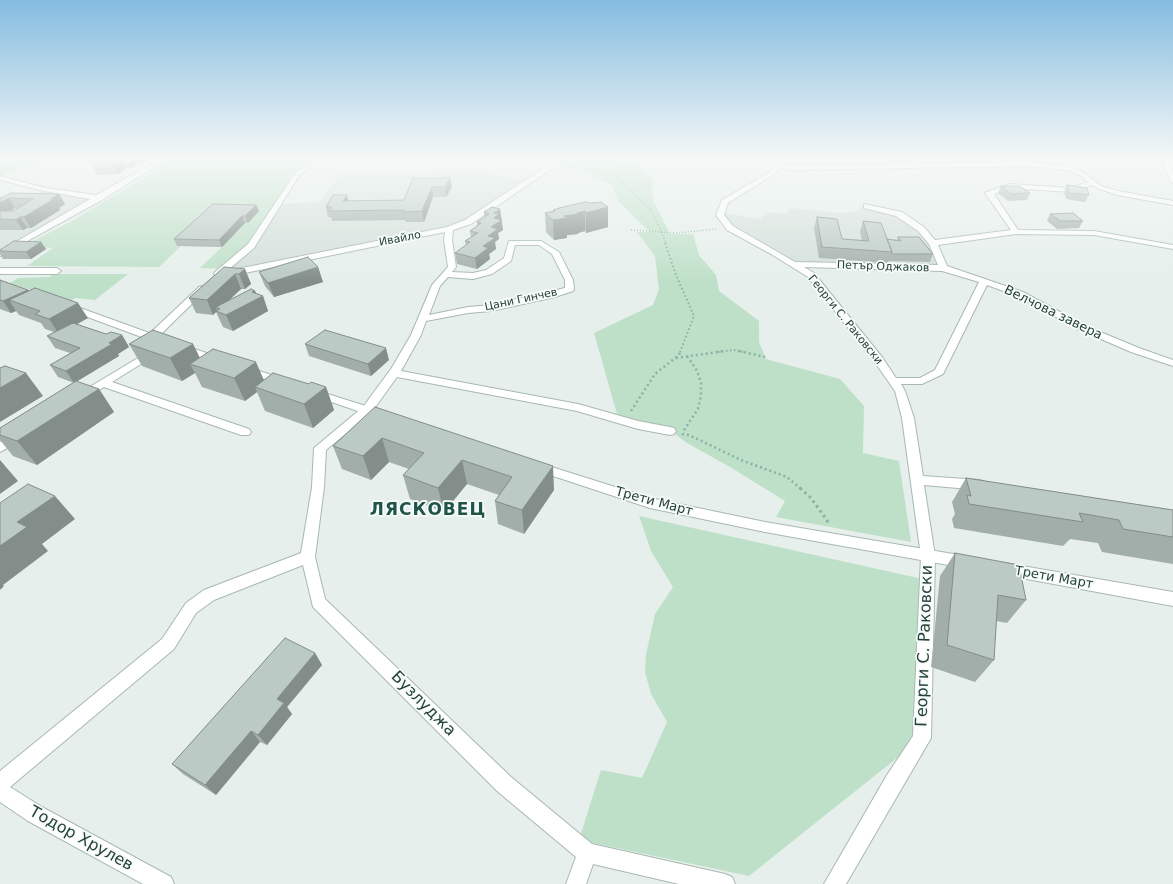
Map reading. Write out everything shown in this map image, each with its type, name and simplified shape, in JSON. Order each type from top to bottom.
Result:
[{"type":"street","points":[[0,254],[97,199]]},
{"type":"street","points":[[151,338],[217,275],[251,246],[281,199]]},
{"type":"street","name":"Ивайло","points":[[217,275],[449,229],[468,222],[502,199]]},
{"type":"street","points":[[729,199],[725,202],[720,215],[730,228]]},
{"type":"street","points":[[994,199],[1016,232]]},
{"type":"street","points":[[1152,199],[1173,203]]},
{"type":"street","points":[[867,206],[899,214],[920,229],[933,243]]},
{"type":"street","name":"Георги С. Раковски","points":[[730,228],[811,275],[878,359],[900,391],[908,418],[928,556],[922,738],[894,782],[834,884]]},
{"type":"street","points":[[367,410],[394,373],[416,335],[436,285],[452,267],[448,240],[449,229]]},
{"type":"street","name":"Петър Оджаков","points":[[793,264],[943,268],[933,243],[1016,232],[1094,233],[1173,247]]},
{"type":"street","name":"Цани Гинчев","points":[[423,319],[468,310],[491,308],[555,294],[570,289],[569,280],[555,252],[541,243],[512,243],[508,259],[489,272],[473,276],[446,274]]},
{"type":"street","name":"Велчова завера","points":[[943,268],[1020,294],[1083,328],[1135,350],[1173,363]]},
{"type":"street","points":[[0,271],[57,271]]},
{"type":"street","points":[[893,381],[922,381],[939,372],[984,281]]},
{"type":"street","points":[[57,303],[151,338],[394,420]]},
{"type":"street","points":[[71,404],[166,343]]},
{"type":"street","points":[[394,373],[578,408],[619,420],[676,432]]},
{"type":"street","points":[[103,383],[245,432]]},
{"type":"street","name":"Бузлуджа","points":[[367,410],[320,448],[318,487],[308,557],[318,602],[504,784],[587,853],[725,884]]},
{"type":"street","points":[[0,448],[26,432]]},
{"type":"street","name":"Трети Март","points":[[524,462],[650,503],[831,539],[974,564]]},
{"type":"street","points":[[917,480],[996,486]]},
{"type":"street","points":[[0,783],[168,644],[191,608],[209,595],[308,557]]},
{"type":"street","name":"Трети Март","points":[[989,566],[1173,599]]},
{"type":"street","name":"Тодор Хрулев","points":[[0,791],[35,814],[164,884]]},
{"type":"street","points":[[576,884],[587,853]]},
{"type":"path","points":[[619,420],[634,409],[655,374],[679,355],[694,316],[676,275],[662,232],[650,209],[640,199]]},
{"type":"path","points":[[632,230],[690,232],[730,228]]},
{"type":"path","points":[[676,358],[734,350],[765,357]]},
{"type":"path","points":[[688,357],[697,370],[701,382],[701,395],[698,408],[676,432],[689,435],[740,460],[787,477],[810,497],[827,520],[831,539]]},
{"type":"shaded area","points":[[12,199],[97,199],[0,254],[0,204]]},
{"type":"shaded area","points":[[321,199],[503,199],[480,215],[449,229],[218,274],[278,204],[319,202]]},
{"type":"shaded area","points":[[867,206],[899,214],[921,229],[943,268],[793,264],[730,228],[720,215],[724,213],[761,219],[766,212],[786,214],[790,208],[840,213],[860,211],[860,207]]},
{"type":"green space","points":[[108,199],[278,199],[251,246],[224,269],[200,268],[222,247],[181,246],[159,267],[27,266],[53,248],[23,246],[72,221]]},
{"type":"green space","points":[[617,199],[653,199],[670,234],[693,234],[699,255],[716,275],[719,291],[759,321],[759,342],[766,359],[840,379],[864,406],[863,453],[899,461],[911,542],[776,517],[785,501],[730,467],[687,443],[668,429],[617,414],[594,333],[653,305],[659,289],[655,256],[637,232],[650,232]]},
{"type":"green space","points":[[54,274],[128,274],[95,300],[76,298],[68,302],[10,283],[18,278],[49,277]]},
{"type":"green space","points":[[639,516],[927,580],[922,738],[749,876],[579,840],[601,770],[642,778],[667,722],[651,694],[645,672],[646,654],[655,614],[673,587],[651,551]]},
{"type":"building","points":[[0,199],[7,199],[0,203]]},
{"type":"building","points":[[33,199],[54,199],[24,217],[20,217],[16,220],[0,219],[0,211],[13,211]]},
{"type":"building","points":[[331,199],[344,199],[343,201],[427,199],[422,211],[329,211],[332,207],[326,207]]},
{"type":"building","points":[[585,202],[601,202],[608,207],[586,213],[585,211],[577,213],[578,214],[564,216],[567,218],[553,220],[545,213],[555,211],[553,210],[559,208]]},
{"type":"building","points":[[213,204],[256,205],[245,216],[242,216],[219,240],[174,239]]},
{"type":"building","points":[[492,207],[500,209],[494,213],[499,214],[494,218],[502,220],[491,227],[498,229],[488,236],[495,238],[483,246],[488,248],[475,258],[455,253],[470,242],[465,241],[478,233],[470,231],[481,223],[477,222],[489,214],[484,212]]},
{"type":"building","points":[[1073,213],[1083,221],[1061,221],[1050,214]]},
{"type":"building","points":[[817,217],[837,219],[842,239],[869,241],[863,221],[881,223],[892,252],[822,247]]},
{"type":"building","points":[[898,237],[919,237],[933,254],[891,254],[892,252],[887,239],[901,241]]},
{"type":"building","points":[[14,241],[41,242],[26,252],[0,251]]},
{"type":"building","points":[[308,257],[318,267],[268,283],[259,272]]},
{"type":"building","points":[[224,267],[245,269],[239,274],[235,274],[207,300],[189,298]]},
{"type":"building","points":[[0,280],[28,290],[3,301],[0,300]]},
{"type":"building","points":[[35,288],[78,303],[49,319],[35,314],[40,311],[9,300]]},
{"type":"building","points":[[251,289],[255,291],[252,292],[263,296],[226,315],[216,311],[220,309],[216,307]]},
{"type":"building","points":[[73,323],[106,334],[111,332],[122,335],[109,343],[112,344],[66,371],[50,365],[80,348],[47,336]]},
{"type":"building","points":[[153,330],[193,344],[170,358],[129,344]]},
{"type":"building","points":[[325,330],[386,348],[368,364],[305,344]]},
{"type":"building","points":[[213,349],[256,362],[234,378],[190,364]]},
{"type":"building","points":[[5,366],[26,373],[0,388],[0,368]]},
{"type":"building","points":[[273,373],[309,384],[311,382],[326,387],[304,404],[255,387]]},
{"type":"building","points":[[76,381],[99,389],[17,441],[0,435],[0,428]]},
{"type":"building","points":[[375,407],[553,466],[522,510],[495,501],[512,477],[462,460],[438,488],[403,475],[424,453],[382,438],[363,456],[333,446]]},
{"type":"building","points":[[966,478],[1173,510],[1173,537],[1123,529],[1119,520],[1079,513],[1083,522],[969,504],[967,495],[971,496]]},
{"type":"building","points":[[28,484],[55,496],[17,522],[27,527],[0,546],[0,503]]},
{"type":"building","points":[[955,553],[1019,565],[1026,600],[998,595],[994,660],[947,645]]},
{"type":"building","points":[[285,638],[315,653],[277,699],[284,703],[258,735],[251,731],[205,785],[172,764]]},
{"type":"district","name":"ЛЯСКОВЕЦ","points":[[428,511]]}]
